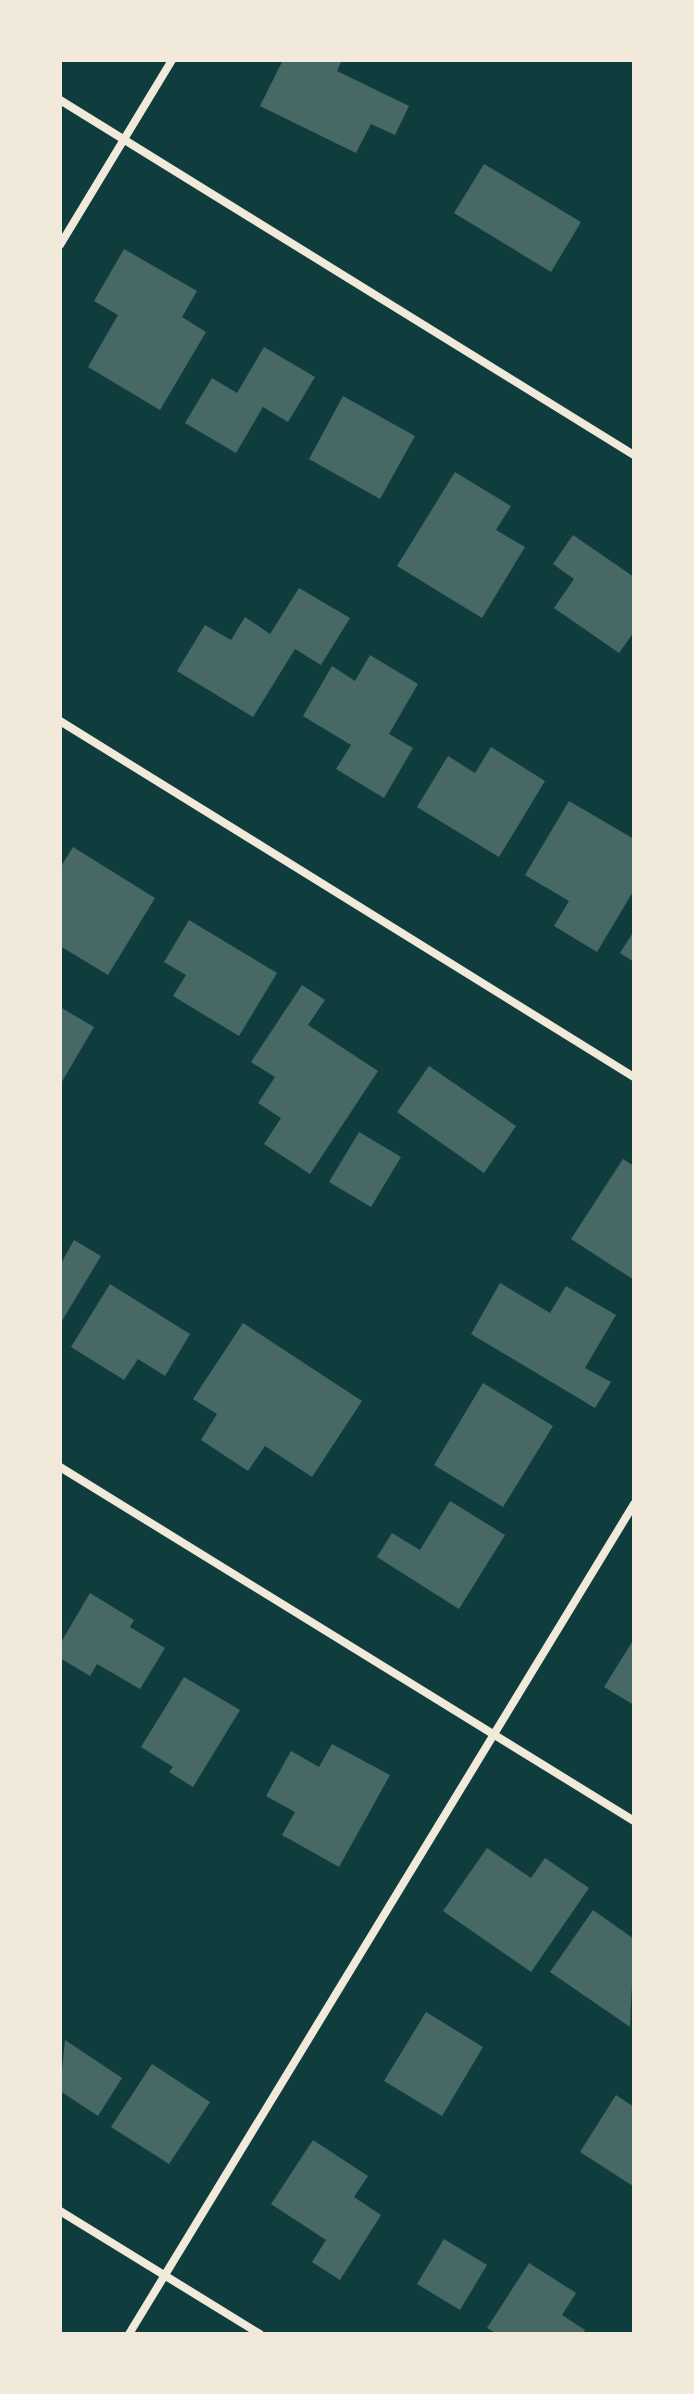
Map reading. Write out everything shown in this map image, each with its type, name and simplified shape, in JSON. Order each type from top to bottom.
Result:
[{"type":"street","points":[[60,245],[172,60]]},
{"type":"street","points":[[60,100],[634,455]]},
{"type":"street","points":[[60,721],[634,1077]]},
{"type":"street","points":[[60,1467],[634,1821]]},
{"type":"street","points":[[129,2334],[634,1504]]},
{"type":"street","points":[[60,2211],[260,2334]]},
{"type":"building","points":[[283,60],[342,60],[337,71],[409,106],[395,135],[371,124],[356,153],[260,106]]},
{"type":"building","points":[[484,164],[581,222],[551,272],[454,213]]},
{"type":"building","points":[[124,249],[197,291],[182,317],[206,332],[160,410],[88,367],[118,315],[94,301]]},
{"type":"building","points":[[264,347],[315,377],[288,422],[263,407],[236,453],[185,423],[212,378],[237,393]]},
{"type":"building","points":[[343,396],[415,436],[380,499],[309,459]]},
{"type":"building","points":[[455,472],[511,506],[496,530],[525,547],[482,618],[397,566]]},
{"type":"building","points":[[573,535],[634,577],[634,632],[619,653],[554,608],[574,579],[553,564]]},
{"type":"building","points":[[299,588],[350,618],[321,665],[295,649],[253,717],[177,671],[205,625],[231,640],[245,617],[270,634]]},
{"type":"building","points":[[370,655],[418,684],[389,734],[413,748],[384,798],[336,769],[351,745],[303,716],[332,666],[355,681]]},
{"type":"building","points":[[491,747],[545,781],[499,857],[417,807],[448,756],[475,773]]},
{"type":"building","points":[[569,801],[634,839],[634,890],[597,952],[554,926],[569,901],[525,875]]},
{"type":"building","points":[[73,847],[155,898],[108,975],[60,946],[60,868]]},
{"type":"building","points":[[189,920],[277,973],[239,1036],[173,996],[186,975],[164,962]]},
{"type":"building","points":[[634,931],[634,962],[620,953]]},
{"type":"building","points":[[302,985],[325,1000],[308,1025],[378,1071],[310,1174],[264,1144],[281,1118],[258,1103],[275,1077],[251,1062]]},
{"type":"building","points":[[60,1007],[94,1027],[60,1085]]},
{"type":"building","points":[[429,1066],[516,1126],[484,1173],[397,1112]]},
{"type":"building","points":[[359,1132],[401,1157],[371,1207],[329,1182]]},
{"type":"building","points":[[623,1159],[634,1166],[634,1280],[571,1239]]},
{"type":"building","points":[[74,1240],[101,1256],[60,1324],[60,1265]]},
{"type":"building","points":[[500,1283],[550,1313],[566,1286],[616,1315],[585,1368],[611,1382],[595,1408],[471,1334]]},
{"type":"building","points":[[110,1284],[190,1334],[165,1376],[138,1359],[124,1380],[71,1347]]},
{"type":"building","points":[[243,1323],[362,1401],[312,1477],[265,1446],[248,1471],[201,1440],[217,1414],[193,1399]]},
{"type":"building","points":[[483,1383],[553,1426],[503,1507],[434,1465]]},
{"type":"building","points":[[450,1501],[505,1535],[459,1609],[377,1557],[392,1533],[420,1550]]},
{"type":"building","points":[[90,1593],[134,1620],[130,1627],[165,1648],[140,1689],[97,1664],[90,1676],[60,1658],[60,1644]]},
{"type":"building","points":[[634,1639],[634,1705],[604,1687]]},
{"type":"building","points":[[184,1677],[240,1710],[193,1787],[169,1772],[173,1767],[141,1747]]},
{"type":"building","points":[[332,1744],[390,1775],[339,1867],[282,1835],[295,1812],[266,1796],[291,1751],[319,1767]]},
{"type":"building","points":[[487,1848],[531,1878],[545,1858],[589,1888],[531,1972],[443,1911]]},
{"type":"building","points":[[593,1910],[634,1939],[630,2027],[550,1972]]},
{"type":"building","points":[[426,2012],[483,2047],[442,2116],[384,2081]]},
{"type":"building","points":[[65,2040],[122,2078],[98,2116],[60,2091]]},
{"type":"building","points":[[152,2064],[210,2102],[169,2164],[111,2127]]},
{"type":"building","points":[[616,2095],[634,2107],[633,2186],[580,2152]]},
{"type":"building","points":[[313,2140],[368,2176],[354,2197],[381,2215],[340,2280],[312,2262],[326,2240],[271,2204]]},
{"type":"building","points":[[444,2239],[487,2265],[460,2310],[417,2284]]},
{"type":"building","points":[[529,2263],[576,2293],[562,2315],[585,2330],[583,2334],[497,2334],[487,2328]]}]
